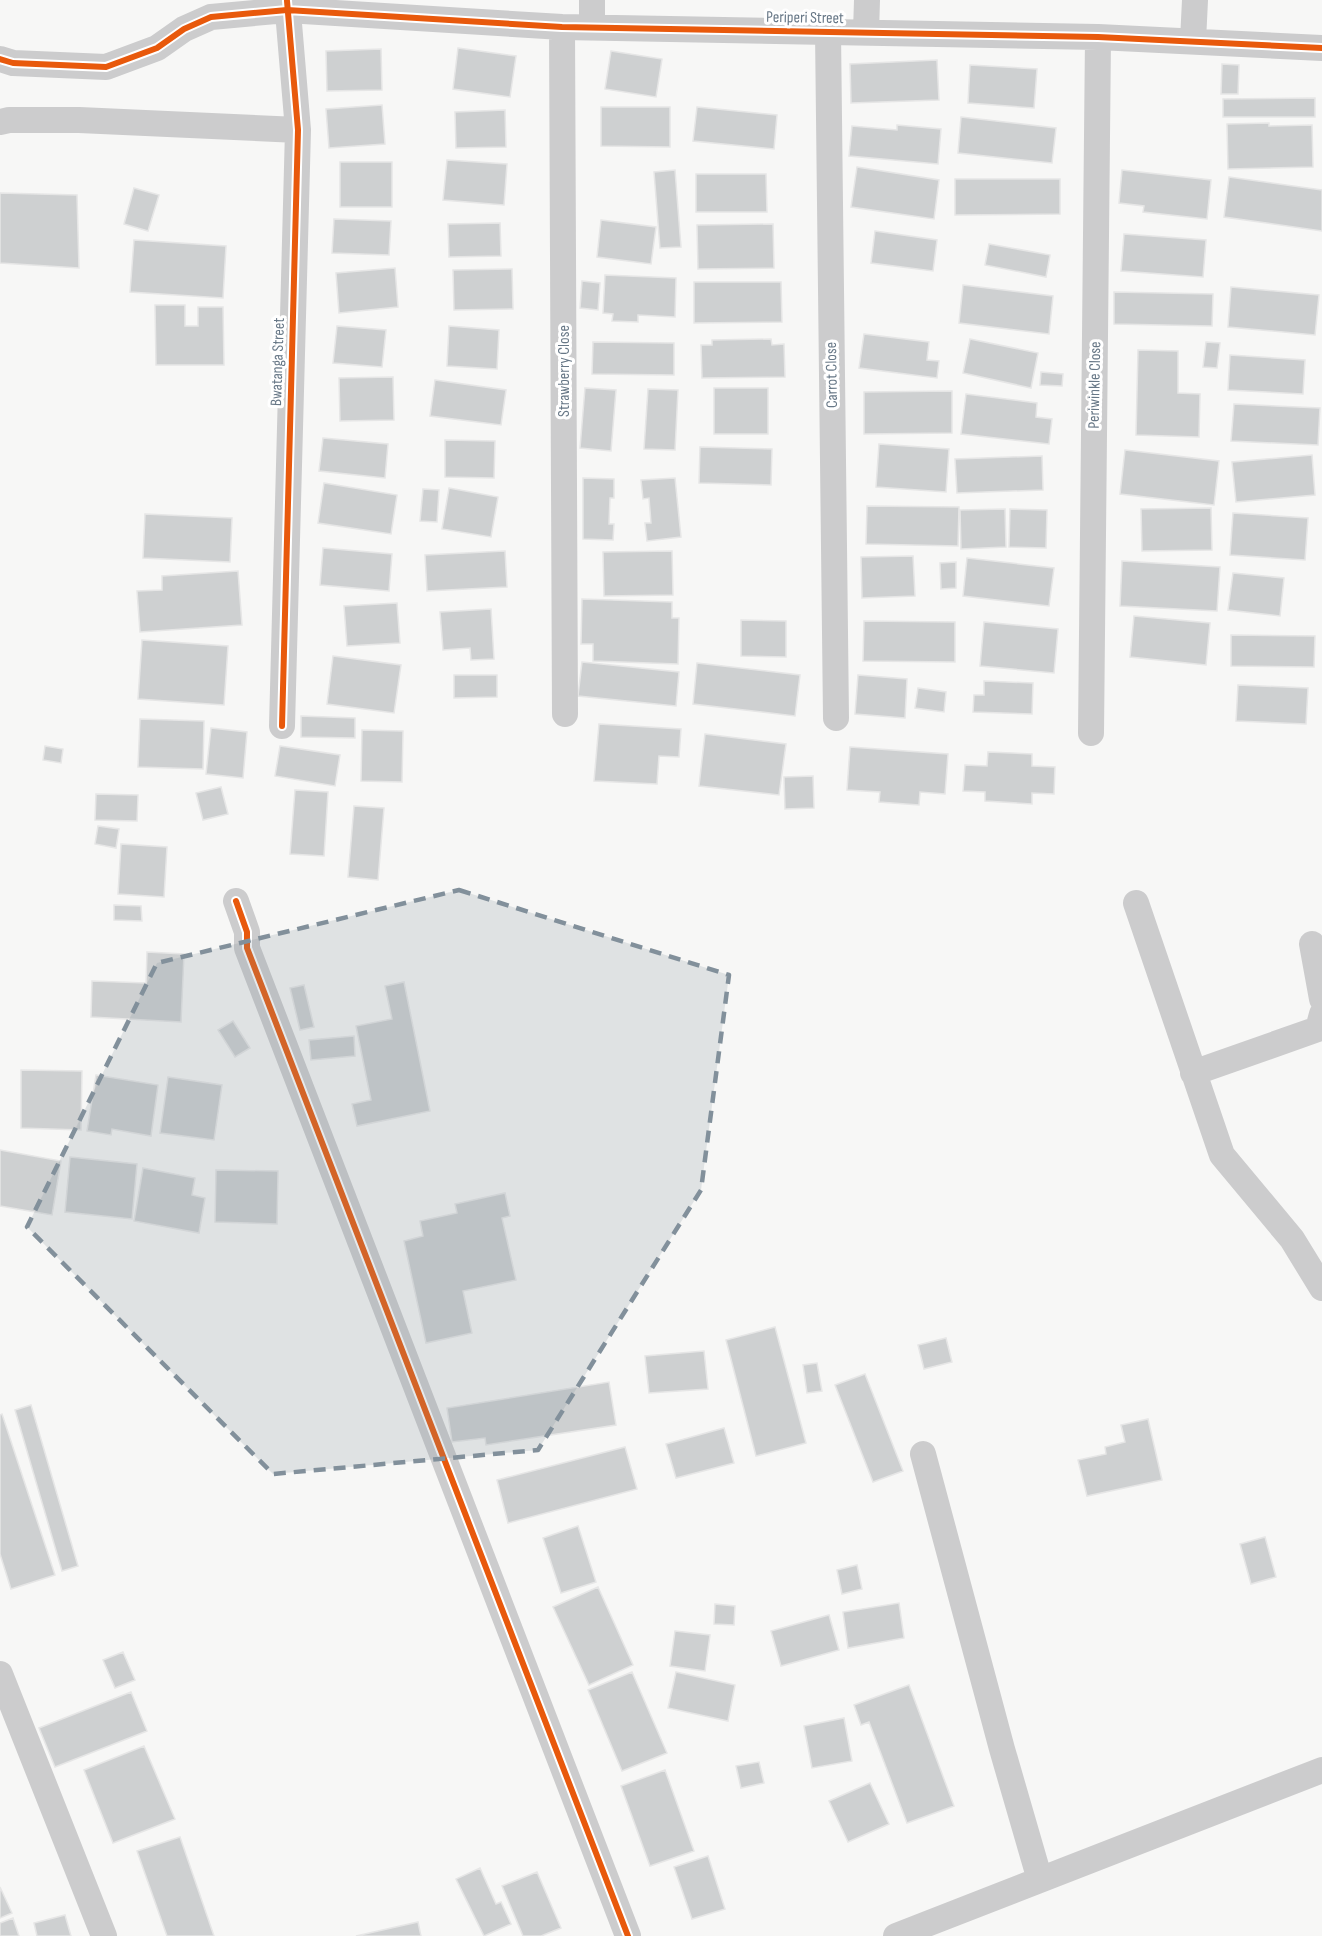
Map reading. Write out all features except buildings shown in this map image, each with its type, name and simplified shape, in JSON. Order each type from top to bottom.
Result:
[{"type":"street","points":[[592,0],[592,27]]},
{"type":"street","points":[[866,32],[867,0]]},
{"type":"street","points":[[1193,41],[1195,0]]},
{"type":"street","name":"Periperi Street","points":[[0,59],[13,63],[106,68],[157,48],[184,29],[211,17],[287,5],[562,27],[1098,37],[1322,48]]},
{"type":"street","name":"Bwatanga Street","points":[[282,726],[298,130],[287,5]]},
{"type":"street","name":"Strawberry Close","points":[[562,27],[565,714]]},
{"type":"street","name":"Carrot Close","points":[[828,32],[836,718]]},
{"type":"street","name":"Periwinkle Close","points":[[1091,733],[1098,37]]},
{"type":"street","points":[[0,122],[79,120],[298,130]]},
{"type":"street","points":[[236,901],[247,932],[247,948],[628,1936]]},
{"type":"street","points":[[1136,903],[1222,1155],[1292,1239],[1322,1288]]},
{"type":"street","points":[[1312,944],[1322,999]]},
{"type":"street","points":[[1193,1073],[1318,1029],[1322,1014]]},
{"type":"street","points":[[923,1454],[1002,1749],[1040,1880]]},
{"type":"street","points":[[0,1674],[104,1936]]},
{"type":"street","points":[[897,1936],[1322,1770]]},
{"type":"highlighted area","points":[[459,890],[729,975],[701,1190],[538,1450],[273,1474],[27,1227],[157,963]]},
{"type":"cycle path","points":[[282,726],[298,130],[287,1]]},
{"type":"cycle path","points":[[0,59],[13,63],[106,67],[157,48],[184,29],[211,17],[287,10],[562,27],[1098,37],[1322,48]]},
{"type":"cycle path","points":[[236,901],[247,932],[247,948],[628,1936]]}]
